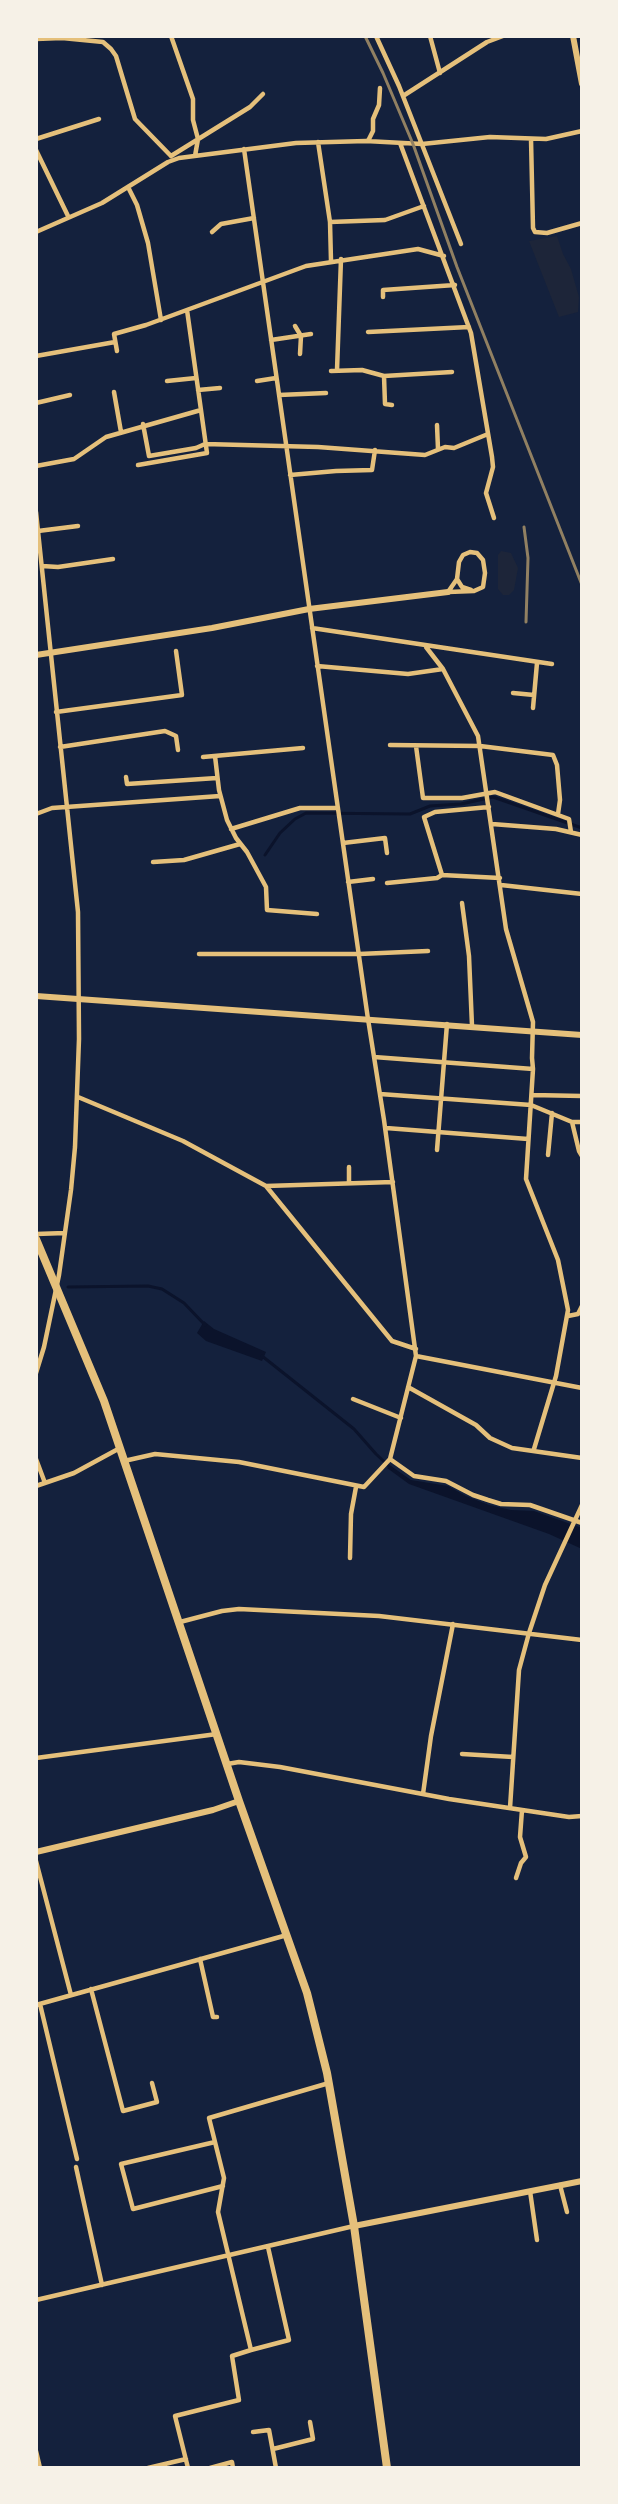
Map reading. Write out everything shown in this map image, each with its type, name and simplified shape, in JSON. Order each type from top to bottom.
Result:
[{"type":"highway","points":[[36,1239],[100,1392],[307,1993],[329,2083],[354,2226],[387,2468]]},
{"type":"street","points":[[101,36],[103,42],[116,56],[135,119],[171,156]]},
{"type":"street","points":[[171,36],[193,99],[193,120],[198,139],[195,156]]},
{"type":"street","points":[[376,36],[403,96],[460,244]]},
{"type":"street","points":[[430,36],[440,73]]},
{"type":"street","points":[[403,96],[487,42],[503,36]]},
{"type":"street","points":[[573,36],[582,84]]},
{"type":"street","points":[[36,39],[42,37],[103,42]]},
{"type":"street","points":[[368,141],[373,131],[373,119],[379,105],[380,88]]},
{"type":"street","points":[[168,162],[171,156],[250,106],[263,94]]},
{"type":"street","points":[[36,139],[99,119]]},
{"type":"street","points":[[36,232],[102,203],[168,162],[195,156],[318,142],[368,141],[422,144],[477,137],[552,138],[582,131]]},
{"type":"street","points":[[531,139],[533,228],[535,232],[547,233],[582,223]]},
{"type":"street","points":[[318,142],[330,222],[331,261]]},
{"type":"street","points":[[400,143],[469,327],[493,467],[486,493],[494,518]]},
{"type":"street","points":[[124,1461],[155,1454],[239,1462],[364,1487],[389,1459],[416,1356],[386,1128],[358,954],[244,149]]},
{"type":"street","points":[[36,150],[68,216]]},
{"type":"street","points":[[128,187],[137,205],[148,243],[161,320]]},
{"type":"street","points":[[330,222],[385,220],[424,206]]},
{"type":"street","points":[[212,232],[221,224],[254,218]]},
{"type":"street","points":[[117,351],[114,334],[161,320],[306,266],[418,249],[444,256]]},
{"type":"street","points":[[338,370],[341,259]]},
{"type":"street","points":[[383,297],[383,290],[454,285]]},
{"type":"street","points":[[138,465],[207,453],[187,310]]},
{"type":"street","points":[[295,326],[301,336],[300,354]]},
{"type":"street","points":[[368,332],[469,327]]},
{"type":"street","points":[[271,340],[311,334]]},
{"type":"street","points":[[36,356],[115,342]]},
{"type":"street","points":[[331,370],[363,370],[384,376],[452,372]]},
{"type":"street","points":[[384,376],[386,404],[392,405]]},
{"type":"street","points":[[167,381],[196,378]]},
{"type":"street","points":[[257,381],[276,378]]},
{"type":"street","points":[[198,390],[220,388]]},
{"type":"street","points":[[114,392],[121,432]]},
{"type":"street","points":[[279,395],[326,393]]},
{"type":"street","points":[[36,403],[70,395]]},
{"type":"street","points":[[36,466],[74,459],[106,436],[143,424],[201,410]]},
{"type":"street","points":[[143,424],[149,456],[196,448],[206,444],[375,450],[425,455],[444,447],[454,448],[488,434]]},
{"type":"street","points":[[437,425],[438,449]]},
{"type":"street","points":[[290,475],[372,470],[375,450]]},
{"type":"street","points":[[36,512],[38,550],[42,566],[78,912],[79,999],[75,1147],[56,1287],[44,1347],[36,1373]]},
{"type":"street","points":[[38,531],[78,526]]},
{"type":"street","points":[[36,655],[212,628],[309,609],[480,590],[485,580],[483,560],[477,553],[463,555],[459,562],[457,579],[448,592]]},
{"type":"street","points":[[42,566],[58,567],[113,559]]},
{"type":"street","points":[[457,579],[462,587],[474,591]]},
{"type":"street","points":[[312,628],[426,647],[552,664]]},
{"type":"street","points":[[426,647],[443,669],[478,736],[506,929],[533,1022],[532,1095],[526,1179],[558,1260],[568,1316],[553,1383],[534,1449]]},
{"type":"street","points":[[56,712],[182,695],[176,651]]},
{"type":"street","points":[[533,708],[537,663]]},
{"type":"street","points":[[317,666],[408,674],[443,669]]},
{"type":"street","points":[[513,693],[534,695]]},
{"type":"street","points":[[60,747],[165,731],[176,736],[178,750]]},
{"type":"street","points":[[390,745],[480,746],[523,749],[553,755],[557,765],[560,800],[558,814]]},
{"type":"street","points":[[416,746],[423,798],[462,798],[495,792],[569,819],[571,831]]},
{"type":"street","points":[[203,756],[303,748]]},
{"type":"street","points":[[215,756],[220,796],[231,829],[247,852],[266,887],[267,910],[317,914]]},
{"type":"street","points":[[126,777],[127,784],[217,778]]},
{"type":"street","points":[[36,814],[52,808],[220,796]]},
{"type":"street","points":[[442,875],[424,817],[435,812],[488,804]]},
{"type":"street","points":[[231,829],[300,808],[338,809]]},
{"type":"street","points":[[492,824],[571,831],[582,835]]},
{"type":"street","points":[[343,843],[385,838],[387,853]]},
{"type":"street","points":[[153,862],[184,860],[240,844]]},
{"type":"street","points":[[387,883],[437,878],[442,875],[500,878]]},
{"type":"street","points":[[348,882],[373,879]]},
{"type":"street","points":[[501,885],[582,894]]},
{"type":"street","points":[[462,903],[469,956],[472,1026]]},
{"type":"street","points":[[199,954],[358,954],[429,951]]},
{"type":"street","points":[[36,996],[582,1035]]},
{"type":"street","points":[[437,1150],[447,1024]]},
{"type":"street","points":[[374,1057],[533,1069]]},
{"type":"street","points":[[380,1094],[531,1105],[572,1122],[582,1122]]},
{"type":"street","points":[[532,1095],[582,1096]]},
{"type":"street","points":[[78,1097],[183,1141],[266,1186],[392,1341],[416,1349]]},
{"type":"street","points":[[548,1155],[552,1113]]},
{"type":"street","points":[[572,1122],[582,1156]]},
{"type":"street","points":[[386,1128],[528,1139]]},
{"type":"street","points":[[349,1167],[349,1183]]},
{"type":"street","points":[[266,1186],[393,1182]]},
{"type":"street","points":[[36,1234],[64,1233]]},
{"type":"street","points":[[568,1316],[578,1314],[582,1306]]},
{"type":"street","points":[[416,1356],[582,1388]]},
{"type":"street","points":[[408,1387],[476,1425],[490,1438],[512,1448],[534,1449],[582,1458]]},
{"type":"street","points":[[353,1399],[400,1418]]},
{"type":"street","points":[[36,1486],[74,1473],[120,1448]]},
{"type":"street","points":[[36,1459],[45,1483]]},
{"type":"street","points":[[389,1459],[414,1476],[446,1480],[473,1496],[501,1504],[530,1505],[582,1523]]},
{"type":"street","points":[[350,1558],[351,1522],[357,1486]]},
{"type":"street","points":[[510,1808],[519,1670],[545,1585],[582,1505]]},
{"type":"street","points":[[180,1622],[239,1609],[379,1616],[582,1640]]},
{"type":"street","points":[[423,1794],[431,1736],[453,1624]]},
{"type":"street","points":[[36,1758],[217,1734]]},
{"type":"street","points":[[462,1754],[513,1757]]},
{"type":"street","points":[[227,1764],[239,1762],[280,1767],[423,1794],[522,1810],[582,1816]]},
{"type":"street","points":[[36,1852],[213,1810],[239,1801]]},
{"type":"street","points":[[516,1878],[521,1863],[526,1857],[520,1836],[522,1810]]},
{"type":"street","points":[[36,1861],[71,1995]]},
{"type":"street","points":[[77,2159],[38,2004],[287,1935]]},
{"type":"street","points":[[200,1959],[213,2018],[217,2016]]},
{"type":"street","points":[[91,1989],[123,2111],[157,2102],[152,2083]]},
{"type":"street","points":[[251,2350],[218,2212],[224,2178],[210,2118],[329,2083]]},
{"type":"street","points":[[215,2142],[121,2163],[134,2209],[223,2186]]},
{"type":"street","points":[[76,2167],[102,2284]]},
{"type":"street","points":[[36,2300],[354,2226],[582,2181]]},
{"type":"street","points":[[560,2185],[567,2212]]},
{"type":"street","points":[[530,2191],[537,2241]]},
{"type":"street","points":[[189,2468],[175,2416],[239,2400],[232,2356],[290,2340],[268,2247]]},
{"type":"street","points":[[273,2449],[313,2439],[310,2422]]},
{"type":"street","points":[[253,2432],[269,2430],[276,2468]]},
{"type":"street","points":[[36,2451],[40,2468]]},
{"type":"street","points":[[148,2468],[186,2459]]},
{"type":"street","points":[[210,2468],[232,2462],[233,2468]]},
{"type":"shaded area","points":[[557,236],[571,269],[579,297],[578,312],[559,317],[529,241]]},
{"type":"shaded area","points":[[501,551],[511,553],[518,568],[514,590],[509,595],[503,595],[498,589],[498,555]]},
{"type":"shaded area","points":[[204,1321],[214,1329],[266,1352],[262,1361],[206,1341],[197,1333]]},
{"type":"shaded area","points":[[391,1466],[411,1480],[448,1486],[489,1505],[511,1510],[534,1511],[582,1528],[582,1549],[549,1534],[409,1484],[387,1468]]},
{"type":"waterway","points":[[265,855],[280,833],[295,819],[306,813],[410,814],[430,806],[461,804],[493,797],[582,828]]},
{"type":"waterway","points":[[68,1287],[148,1286],[162,1289],[184,1303],[205,1325]]},
{"type":"waterway","points":[[262,1356],[354,1429],[392,1469]]},
{"type":"railway","points":[[365,36],[413,144],[457,267],[582,585]]},
{"type":"railway","points":[[524,527],[528,558],[526,622]]}]
